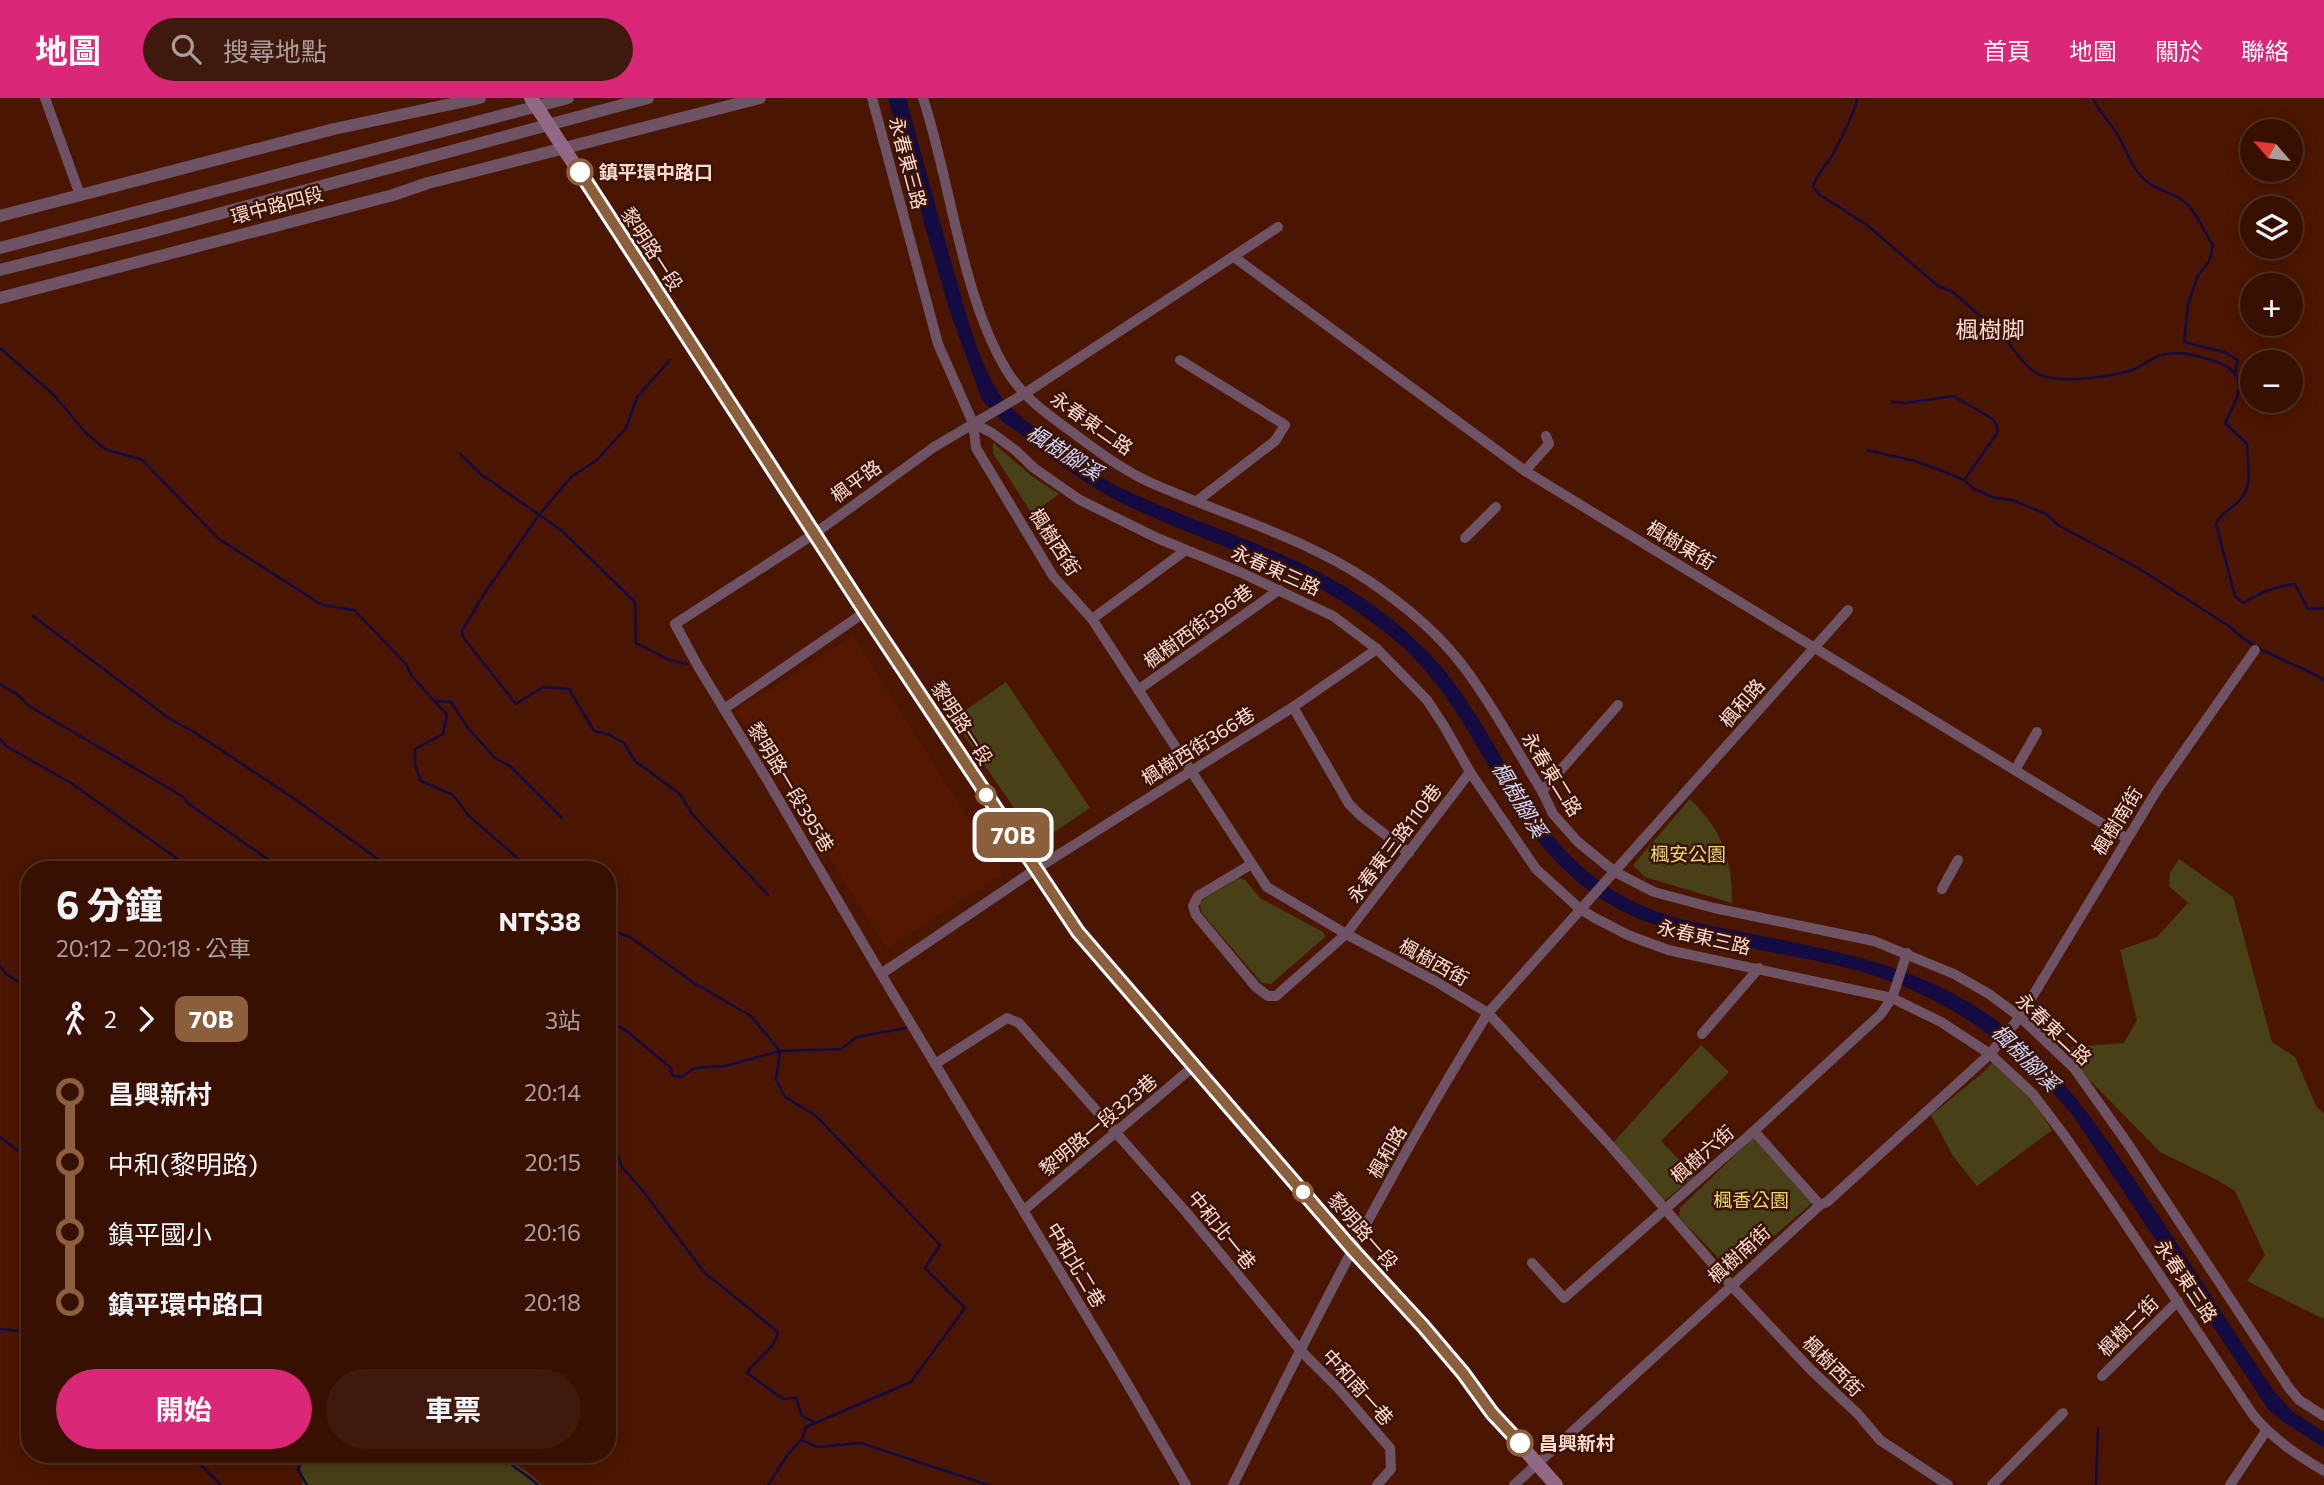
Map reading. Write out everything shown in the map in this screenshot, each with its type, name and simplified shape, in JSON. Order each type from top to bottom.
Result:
[{"type":"main road","name":"黎明路一段","points":[[534,102],[865,612],[1078,932],[1352,1249],[1423,1326],[1463,1373],[1492,1413],[1556,1485]]},
{"type":"street","points":[[45,98],[80,195]]},
{"type":"street","points":[[0,216],[334,129],[480,98]]},
{"type":"street","name":"環中路四段","points":[[0,248],[534,102],[568,98]]},
{"type":"street","name":"環中路四段","points":[[0,270],[648,98]]},
{"type":"street","name":"環中路四段","points":[[0,298],[393,195],[428,183],[760,98]]},
{"type":"street","name":"永春東三路","points":[[872,98],[938,344],[978,421],[1034,468],[1080,500],[1109,516],[1333,616],[1377,649],[1427,701],[1470,772],[1536,869],[1580,909],[1628,935],[1668,950],[1892,998],[1941,1022],[1990,1055],[2033,1094],[2104,1191],[2253,1415],[2266,1431],[2324,1471]]},
{"type":"street","name":"永春東二路","points":[[923,98],[970,279],[1007,371],[1024,394],[1104,456],[1145,480],[1327,557],[1371,582],[1412,614],[1462,664],[1542,791],[1553,814],[1578,842],[1615,872],[1654,892],[1714,908],[1859,937],[1907,953],[1954,974],[1989,994],[2020,1017],[2074,1068],[2128,1144],[2289,1388],[2299,1400],[2324,1416]]},
{"type":"street","points":[[1024,394],[1279,227]]},
{"type":"street","name":"楓樹東街","points":[[1234,257],[1525,471],[2126,838]]},
{"type":"street","points":[[1180,360],[1285,425],[1275,442],[1197,502]]},
{"type":"street","name":"楓平路","points":[[681,619],[814,534],[934,447],[1024,394]]},
{"type":"street","name":"楓樹西街","points":[[978,421],[976,448],[1053,576],[1092,620],[1267,887],[1488,1013],[1731,1285],[1811,1370],[1830,1386],[1837,1397],[1871,1427],[1880,1440],[1948,1485]]},
{"type":"street","points":[[1525,471],[1549,444],[1546,436]]},
{"type":"street","points":[[1465,538],[1496,507]]},
{"type":"street","points":[[1092,620],[1186,550]]},
{"type":"street","name":"楓樹西街396巷","points":[[1138,691],[1279,590]]},
{"type":"street","name":"楓和路","points":[[1233,1485],[1352,1249],[1448,1078],[1488,1013],[1848,610]]},
{"type":"street","points":[[724,709],[865,612]]},
{"type":"street","name":"黎明路一段395巷","points":[[681,619],[675,624],[678,634],[935,1064]]},
{"type":"street","name":"楓樹西街366巷","points":[[1036,869],[1293,706],[1377,649]]},
{"type":"street","name":"楓樹南街","points":[[1514,1485],[1731,1285],[1990,1055],[2020,1017],[2157,790],[2255,650]]},
{"type":"street","points":[[1542,791],[1618,705]]},
{"type":"street","points":[[1293,706],[1349,804],[1409,853]]},
{"type":"street","points":[[2015,770],[2037,732]]},
{"type":"street","name":"永春東三路110巷","points":[[1250,864],[1198,896],[1193,906],[1196,915],[1262,992],[1268,996],[1276,996],[1346,934],[1470,772]]},
{"type":"street","points":[[1942,889],[1958,860]]},
{"type":"street","points":[[881,974],[1036,869]]},
{"type":"street","points":[[1892,998],[1907,953]]},
{"type":"street","points":[[1702,1034],[1759,968]]},
{"type":"street","name":"楓樹六街","points":[[1532,1263],[1564,1298],[1754,1131],[1881,1014],[1892,998]]},
{"type":"street","name":"中和北一巷","points":[[935,1064],[1007,1018],[1019,1023],[1186,1212],[1300,1350]]},
{"type":"street","name":"中和北二巷","points":[[935,1064],[1186,1485]]},
{"type":"street","name":"黎明路一段323巷","points":[[1024,1210],[1195,1066]]},
{"type":"street","points":[[1754,1131],[1820,1205]]},
{"type":"street","name":"楓樹二街","points":[[2102,1376],[2178,1301]]},
{"type":"street","name":"中和南一巷","points":[[1300,1350],[1339,1389],[1390,1448],[1391,1469],[1377,1485]]},
{"type":"street","points":[[1992,1485],[2063,1413]]},
{"type":"street","points":[[2230,1485],[2266,1431]]},
{"type":"shaded area","points":[[853,636],[1003,874],[887,948],[736,711]]},
{"type":"green space","points":[[993,443],[1033,477],[1059,494],[1032,514],[993,453]]},
{"type":"green space","points":[[1006,682],[1090,808],[1038,843],[953,719]]},
{"type":"green space","name":"楓安公園","points":[[1690,799],[1710,823],[1723,846],[1730,872],[1732,903],[1645,877],[1633,865]]},
{"type":"green space","points":[[2179,859],[2233,897],[2272,1042],[2295,1057],[2316,1106],[2324,1114],[2324,1319],[2247,1281],[2265,1255],[2235,1191],[2160,1152],[2071,1061],[2071,1047],[2124,1043],[2137,1020],[2120,950],[2157,937],[2188,903],[2169,886],[2170,873]]},
{"type":"green space","points":[[1238,878],[1245,880],[1260,898],[1323,932],[1325,937],[1271,984],[1262,983],[1202,913],[1199,902]]},
{"type":"green space","points":[[1701,1045],[1729,1072],[1661,1141],[1695,1176],[1664,1201],[1613,1143]]},
{"type":"green space","points":[[1992,1063],[2031,1099],[2052,1130],[1977,1186],[1953,1156],[1931,1115]]},
{"type":"green space","name":"楓香公園","points":[[1754,1137],[1812,1203],[1737,1268],[1728,1268],[1679,1217],[1680,1208]]},
{"type":"green space","points":[[299,1463],[515,1463],[542,1485],[303,1485]]},
{"type":"water","name":"楓樹腳溪","points":[[888,98],[906,98],[972,334],[994,385],[1012,409],[1108,481],[1153,503],[1301,563],[1370,603],[1402,628],[1451,679],[1550,833],[1573,858],[1600,881],[1632,901],[1674,917],[1820,948],[1888,966],[1953,993],[2015,1035],[2050,1068],[2095,1123],[2274,1391],[2293,1412],[2324,1432],[2324,1448],[2268,1409],[2074,1117],[2025,1065],[2000,1043],[1945,1006],[1882,978],[1836,965],[1675,931],[1638,918],[1603,900],[1569,874],[1540,843],[1516,810],[1450,703],[1425,671],[1386,633],[1347,604],[1315,586],[1146,514],[1093,487],[1006,425],[982,400],[950,312]]},
{"type":"pier","points":[[2003,1021],[2019,1033],[2006,1050],[1991,1039]]},
{"type":"waterway","points":[[1857,98],[1843,134],[1813,187],[1820,195],[1867,225],[1938,286],[1953,292],[1980,316],[1998,323],[2014,351],[2037,373],[2057,379],[2098,377],[2132,370],[2157,356],[2176,353],[2203,358],[2231,369],[2239,383],[2236,401],[2225,423],[2247,444],[2248,480],[2240,500],[2216,524],[2235,596],[2243,603],[2268,590],[2295,584],[2308,609],[2324,608]]},
{"type":"waterway","points":[[2093,98],[2140,175],[2150,184],[2187,204],[2213,245],[2209,262],[2198,275],[2188,305],[2184,342],[2224,352],[2238,360],[2235,372]]},
{"type":"waterway","points":[[0,348],[54,395],[86,433],[105,449],[142,460],[219,539],[322,605],[354,610],[406,664],[412,676],[447,715],[443,734],[415,749],[415,765],[421,781],[453,795],[469,816],[521,861]]},
{"type":"waterway","points":[[670,360],[637,397],[626,428],[597,460],[571,477],[539,515],[484,594],[462,631],[463,637],[516,704],[543,687],[569,689],[594,731],[610,735],[624,743],[635,761],[680,794],[692,814],[768,895]]},
{"type":"waterway","points":[[1892,402],[1905,403],[1953,396],[1993,419],[1997,433],[1965,479]]},
{"type":"waterway","points":[[1867,450],[1915,461],[1964,480],[1974,489],[1995,498],[2012,500],[2046,514],[2058,525],[2138,568],[2251,643],[2324,680]]},
{"type":"waterway","points":[[460,454],[482,475],[561,530],[635,602],[636,643],[669,660],[687,664]]},
{"type":"waterway","points":[[33,616],[170,719],[296,800],[381,861]]},
{"type":"waterway","points":[[0,684],[18,695],[29,706],[182,796],[189,804],[270,861]]},
{"type":"waterway","points":[[434,701],[451,702],[468,728],[495,758],[510,766],[562,818]]},
{"type":"waterway","points":[[0,739],[6,746],[71,783],[180,861]]},
{"type":"waterway","points":[[616,932],[630,937],[694,983],[751,1016],[780,1051],[776,1080],[785,1097],[815,1115],[940,1245],[925,1268],[965,1308],[911,1382],[806,1427],[802,1440],[818,1447],[861,1443],[988,1485]]},
{"type":"waterway","points":[[0,966],[6,974],[21,983]]},
{"type":"waterway","points":[[616,1025],[671,1068],[672,1075],[681,1077],[695,1068],[725,1066],[780,1051],[841,1049],[857,1037],[906,1028]]},
{"type":"waterway","points":[[0,1137],[21,1153]]},
{"type":"waterway","points":[[616,1150],[622,1167],[704,1272],[778,1332],[773,1345],[747,1373],[783,1399],[796,1398],[802,1416],[816,1423]]},
{"type":"waterway","points":[[0,1329],[21,1331]]},
{"type":"waterway","points":[[2096,1485],[2098,1428]]},
{"type":"waterway","points":[[768,1485],[788,1454],[801,1440]]},
{"type":"waterway","points":[[199,1463],[221,1485]]},
{"type":"waterway","points":[[301,1463],[298,1470],[307,1485]]},
{"type":"waterway","points":[[510,1463],[538,1485]]},
{"type":"bus line","name":"70B","points":[[580,172],[865,612],[1078,932],[1352,1249],[1423,1326],[1463,1373],[1492,1413],[1520,1443]]},
{"type":"place","name":"鎮平環中路口","points":[[580,172]]},
{"type":"place","name":"昌興新村","points":[[1520,1443]]},
{"type":"district","name":"楓樹脚","points":[[1990,330]]}]
